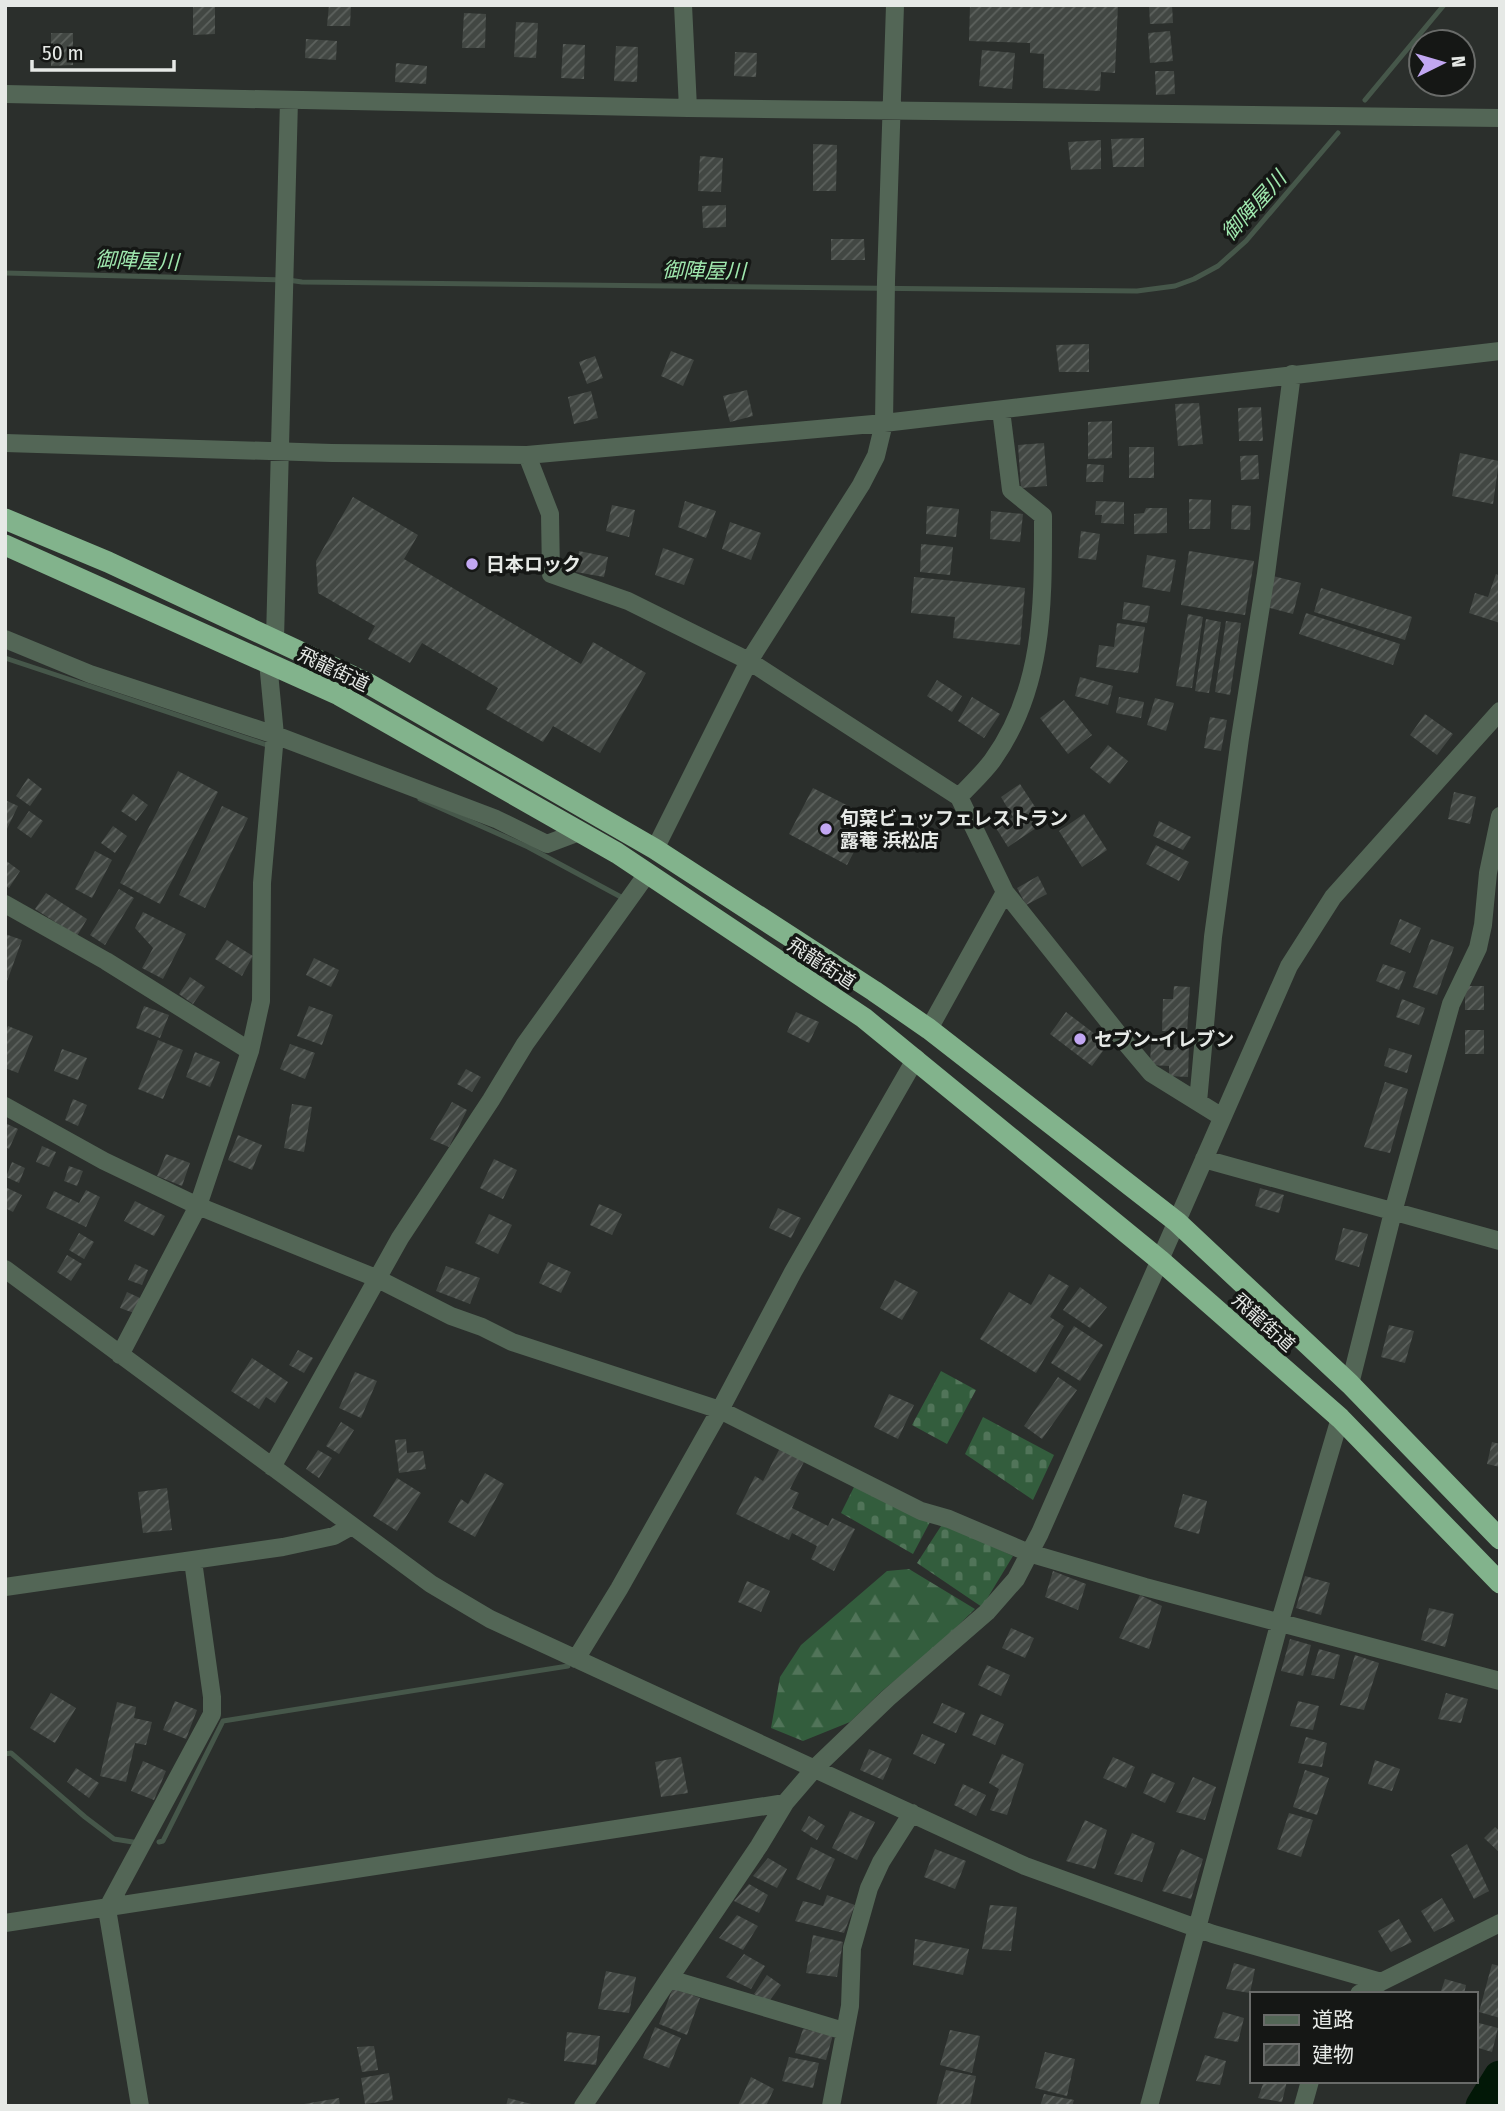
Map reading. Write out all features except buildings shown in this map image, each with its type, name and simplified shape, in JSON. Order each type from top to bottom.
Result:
[{"type":"highway","name":"飛龍街道","points":[[5,519],[108,562],[369,684],[655,849],[929,1029],[1177,1222],[1350,1384],[1500,1539]]},
{"type":"highway","name":"飛龍街道","points":[[5,545],[339,695],[617,853],[864,1018],[1161,1261],[1340,1418],[1500,1583]]},
{"type":"street","points":[[683,5],[688,108]]},
{"type":"street","points":[[655,849],[749,661],[861,485],[876,456],[884,423],[895,5]]},
{"type":"street","points":[[5,94],[688,108],[1500,118]]},
{"type":"street","points":[[275,639],[289,100]]},
{"type":"street","points":[[5,443],[527,455],[884,423],[1500,351]]},
{"type":"street","points":[[1198,1102],[1213,937],[1292,374]]},
{"type":"street","points":[[960,797],[992,761],[1014,724],[1035,658],[1043,608],[1043,516],[1011,490],[1001,410]]},
{"type":"street","points":[[527,455],[550,514],[551,574],[628,601],[749,661],[960,797],[1005,892],[1124,1041],[1151,1073],[1222,1117]]},
{"type":"street","points":[[5,639],[90,674],[275,735],[496,819],[547,845],[579,832]]},
{"type":"street","points":[[120,1355],[198,1206],[250,1051],[261,1001],[262,883],[275,735],[268,662]]},
{"type":"street","points":[[583,2106],[759,1846],[785,1802],[815,1768],[888,1698],[987,1612],[1016,1579],[1161,1261],[1289,966],[1333,897],[1500,711]]},
{"type":"street","points":[[1350,1384],[1393,1212],[1451,1004],[1478,948],[1488,873],[1500,816]]},
{"type":"street","points":[[272,1467],[376,1278],[525,1044],[648,874]]},
{"type":"street","points":[[929,1029],[1005,892]]},
{"type":"street","points":[[5,904],[106,961],[250,1051]]},
{"type":"street","points":[[576,1659],[720,1410],[793,1272],[916,1058]]},
{"type":"street","points":[[5,1106],[104,1161],[198,1206],[376,1278],[451,1316],[512,1342],[720,1410],[921,1511],[949,1519],[1029,1553],[1145,1587],[1500,1681]]},
{"type":"street","points":[[1204,1159],[1500,1241]]},
{"type":"street","points":[[5,1269],[431,1584],[480,1613],[1025,1866],[1196,1928],[1381,1982]]},
{"type":"street","points":[[1149,2106],[1280,1621],[1340,1418]]},
{"type":"street","points":[[5,1587],[309,1542],[334,1536],[352,1526]]},
{"type":"street","points":[[140,2106],[107,1909],[212,1714],[193,1560]]},
{"type":"street","points":[[5,1923],[785,1802]]},
{"type":"street","points":[[831,2106],[850,2006],[852,1948],[869,1888],[881,1862],[912,1813]]},
{"type":"street","points":[[1363,1992],[1500,1923]]},
{"type":"street","points":[[670,1979],[844,2031]]},
{"type":"street","points":[[1303,2106],[1309,2083]]},
{"type":"green space","points":[[941,1371],[976,1390],[947,1444],[912,1425]]},
{"type":"green space","points":[[983,1417],[1054,1455],[1033,1500],[965,1454]]},
{"type":"green space","points":[[855,1485],[930,1522],[913,1554],[841,1513]]},
{"type":"green space","points":[[943,1523],[1013,1556],[982,1607],[917,1563]]},
{"type":"green space","points":[[909,1569],[975,1609],[850,1722],[803,1741],[771,1728],[780,1677],[801,1645],[887,1571]]},
{"type":"waterway","name":"御陣屋川","points":[[1365,100],[1444,5]]},
{"type":"waterway","name":"御陣屋川","points":[[5,273],[302,282],[1137,291],[1175,286],[1218,266],[1246,241],[1338,133]]},
{"type":"waterway","points":[[5,658],[267,745]]},
{"type":"waterway","points":[[420,799],[528,847],[621,897]]},
{"type":"waterway","points":[[159,1842],[163,1841],[223,1721],[568,1666]]},
{"type":"waterway","points":[[5,1754],[11,1753],[114,1839],[139,1843]]},
{"type":"waterway","points":[[1482,2106],[1500,2077]]},
{"type":"place","name":"日本ロック","points":[[472,564]]},
{"type":"place","name":"旬菜ビュッフェレストラン 露菴 浜松店","points":[[826,829]]},
{"type":"place","name":"セブン-イレブン","points":[[1080,1039]]}]
